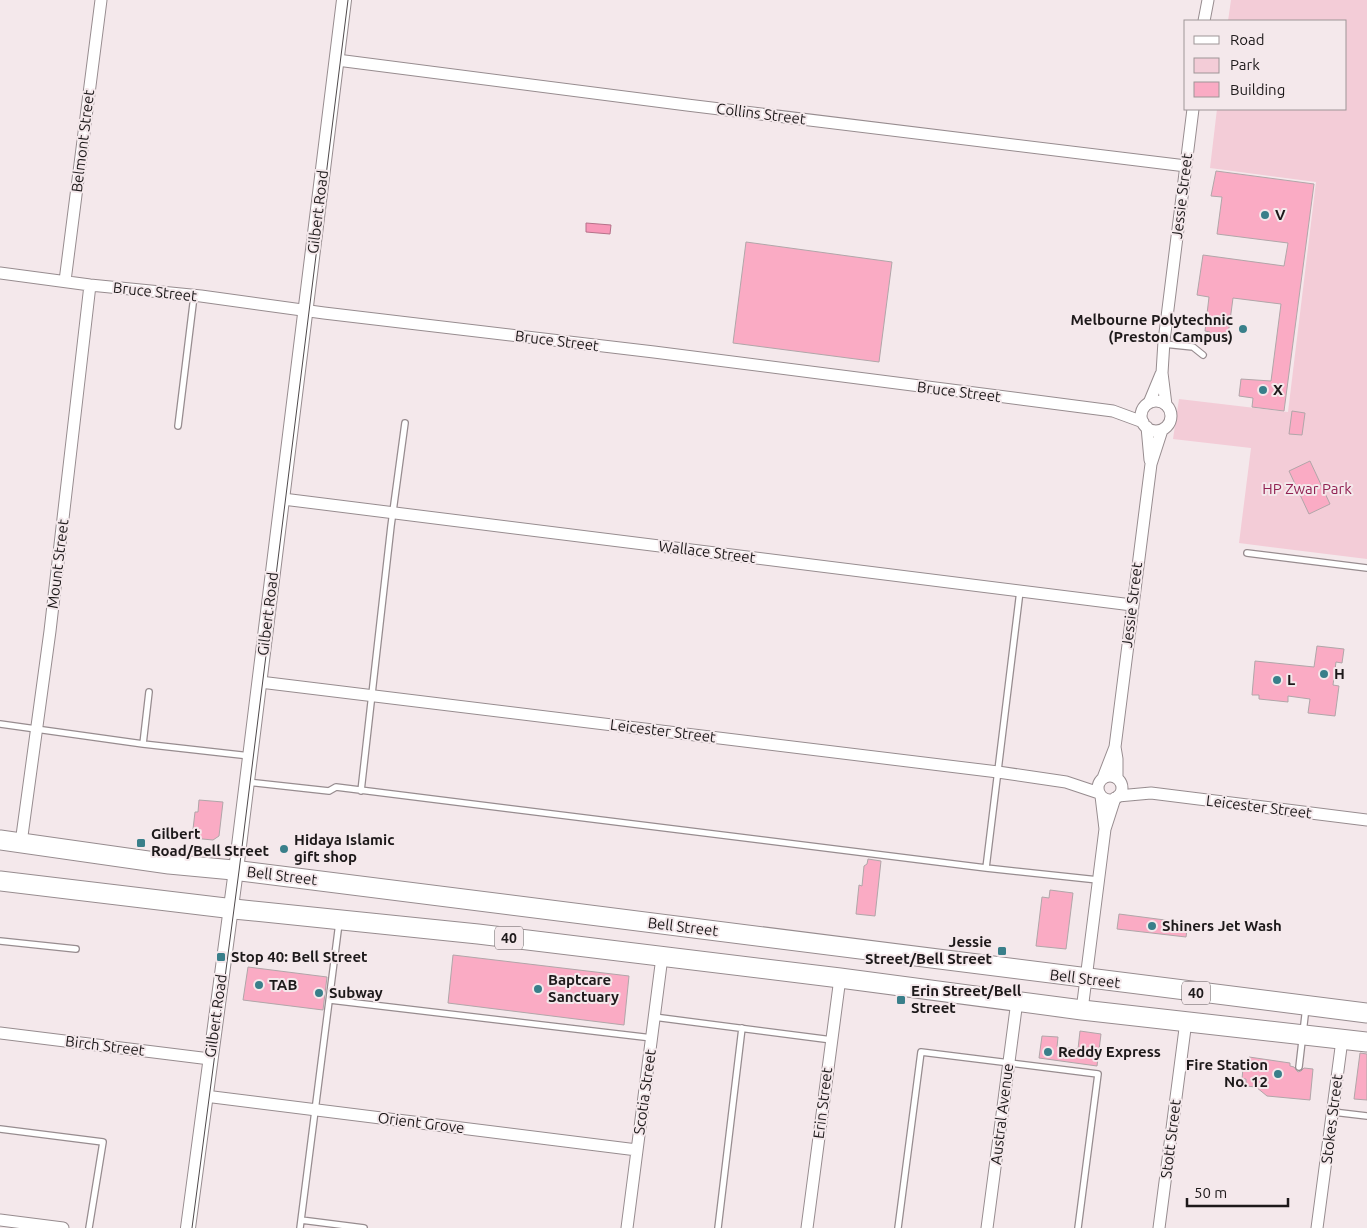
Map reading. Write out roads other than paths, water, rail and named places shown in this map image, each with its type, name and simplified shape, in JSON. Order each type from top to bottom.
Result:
[{"type":"highway","name":"Bell Street","points":[[0,840],[169,864],[236,870],[1086,979],[1367,1013]]},
{"type":"highway","name":"Bell Street","points":[[0,880],[230,908],[478,934],[1017,1000],[1082,1010],[1367,1042]]},
{"type":"street","name":"Belmont Street","points":[[65,281],[100,0]]},
{"type":"street","name":"Gilbert Road","points":[[188,1228],[260,682],[344,0]]},
{"type":"street","points":[[1204,20],[1208,0]]},
{"type":"street","name":"Collins Street","points":[[337,60],[835,124],[1186,166]]},
{"type":"street","name":"Jessie Street","points":[[1166,405],[1162,373],[1164,344],[1193,110]]},
{"type":"street","name":"Bruce Street","points":[[0,273],[654,352],[1113,412],[1145,425]]},
{"type":"street","name":"Mount Street","points":[[21,843],[35,728],[50,631],[90,285]]},
{"type":"street","name":"Jessie Street","points":[[1147,405],[1162,373]]},
{"type":"street","points":[[1158,402],[1166,405],[1170,411],[1169,424],[1162,430],[1154,431],[1145,425],[1142,414],[1147,405],[1158,402]]},
{"type":"street","name":"Bruce Street","points":[[1113,412],[1147,405]]},
{"type":"street","name":"Jessie Street","points":[[1145,425],[1151,464]]},
{"type":"street","name":"Jessie Street","points":[[1119,780],[1115,747],[1132,605],[1151,464],[1162,430]]},
{"type":"street","name":"Wallace Street","points":[[283,499],[1132,605]]},
{"type":"street","name":"Leicester Street","points":[[260,682],[998,772],[1066,782],[1100,795]]},
{"type":"street","name":"Jessie Street","points":[[1101,779],[1115,747]]},
{"type":"street","points":[[1082,1010],[1105,829],[1117,797],[1122,790],[1119,780],[1111,776],[1101,779],[1098,786],[1105,829]]},
{"type":"street","name":"Leicester Street","points":[[1066,782],[1101,779]]},
{"type":"street","name":"Leicester Street","points":[[1119,780],[1151,793]]},
{"type":"street","name":"Leicester Street","points":[[1117,797],[1151,793],[1367,820]]},
{"type":"street","points":[[1100,795],[1108,800],[1117,797]]},
{"type":"street","name":"Scotia Street","points":[[627,1228],[662,957]]},
{"type":"street","name":"Erin Street","points":[[807,1228],[840,978]]},
{"type":"street","name":"Austral Avenue","points":[[987,1228],[1017,1000]]},
{"type":"street","name":"Stott Street","points":[[1159,1228],[1186,1021]]},
{"type":"street","name":"Birch Street","points":[[0,1033],[210,1059]]},
{"type":"street","name":"Stokes Street","points":[[1318,1228],[1342,1040]]},
{"type":"street","name":"Orient Grove","points":[[206,1096],[637,1150]]},
{"type":"street","points":[[0,1220],[63,1228]]},
{"type":"lane","points":[[178,426],[194,296]]},
{"type":"lane","points":[[1164,344],[1194,347],[1203,355]]},
{"type":"lane","points":[[361,791],[405,423]]},
{"type":"lane","points":[[1247,553],[1367,568]]},
{"type":"lane","points":[[986,868],[1020,591]]},
{"type":"lane","points":[[143,744],[148,692]]},
{"type":"lane","points":[[0,724],[143,744],[250,756]]},
{"type":"lane","points":[[247,782],[329,792],[336,787],[735,835],[986,868],[1098,880]]},
{"type":"lane","points":[[300,1228],[340,919]]},
{"type":"lane","points":[[0,941],[76,949]]},
{"type":"lane","points":[[330,1000],[652,1038]]},
{"type":"lane","points":[[1299,1067],[1306,1006]]},
{"type":"lane","points":[[654,1017],[832,1040]]},
{"type":"lane","points":[[718,1228],[742,1028]]},
{"type":"lane","points":[[898,1228],[920,1052],[1098,1074],[1078,1228]]},
{"type":"lane","points":[[1333,1112],[1367,1116]]},
{"type":"lane","points":[[0,1129],[103,1142],[89,1228]]},
{"type":"lane","points":[[301,1220],[364,1228]]},
{"type":"tram line","points":[[192,1228],[239,871],[348,0]]},
{"type":"place","name":"V","points":[[1265,215]]},
{"type":"place","name":"Melbourne Polytechnic (Preston Campus)","points":[[1243,329]]},
{"type":"place","name":"X","points":[[1263,390]]},
{"type":"place","name":"H","points":[[1324,674]]},
{"type":"place","name":"L","points":[[1277,680]]},
{"type":"place","name":"Gilbert Road/Bell Street","points":[[141,843]]},
{"type":"place","name":"Hidaya Islamic gift shop","points":[[284,849]]},
{"type":"place","name":"Shiners Jet Wash","points":[[1152,926]]},
{"type":"place","name":"Jessie Street/Bell Street","points":[[1002,951]]},
{"type":"place","name":"Stop 40: Bell Street","points":[[221,957]]},
{"type":"place","name":"TAB","points":[[259,985]]},
{"type":"place","name":"Baptcare Sanctuary","points":[[538,989]]},
{"type":"place","name":"Subway","points":[[319,993]]},
{"type":"place","name":"Erin Street/Bell Street","points":[[901,1000]]},
{"type":"place","name":"Reddy Express","points":[[1048,1052]]},
{"type":"place","name":"Fire Station No. 12","points":[[1278,1074]]},
{"type":"park label","name":"HP Zwar Park","points":[[1307,489]]}]
